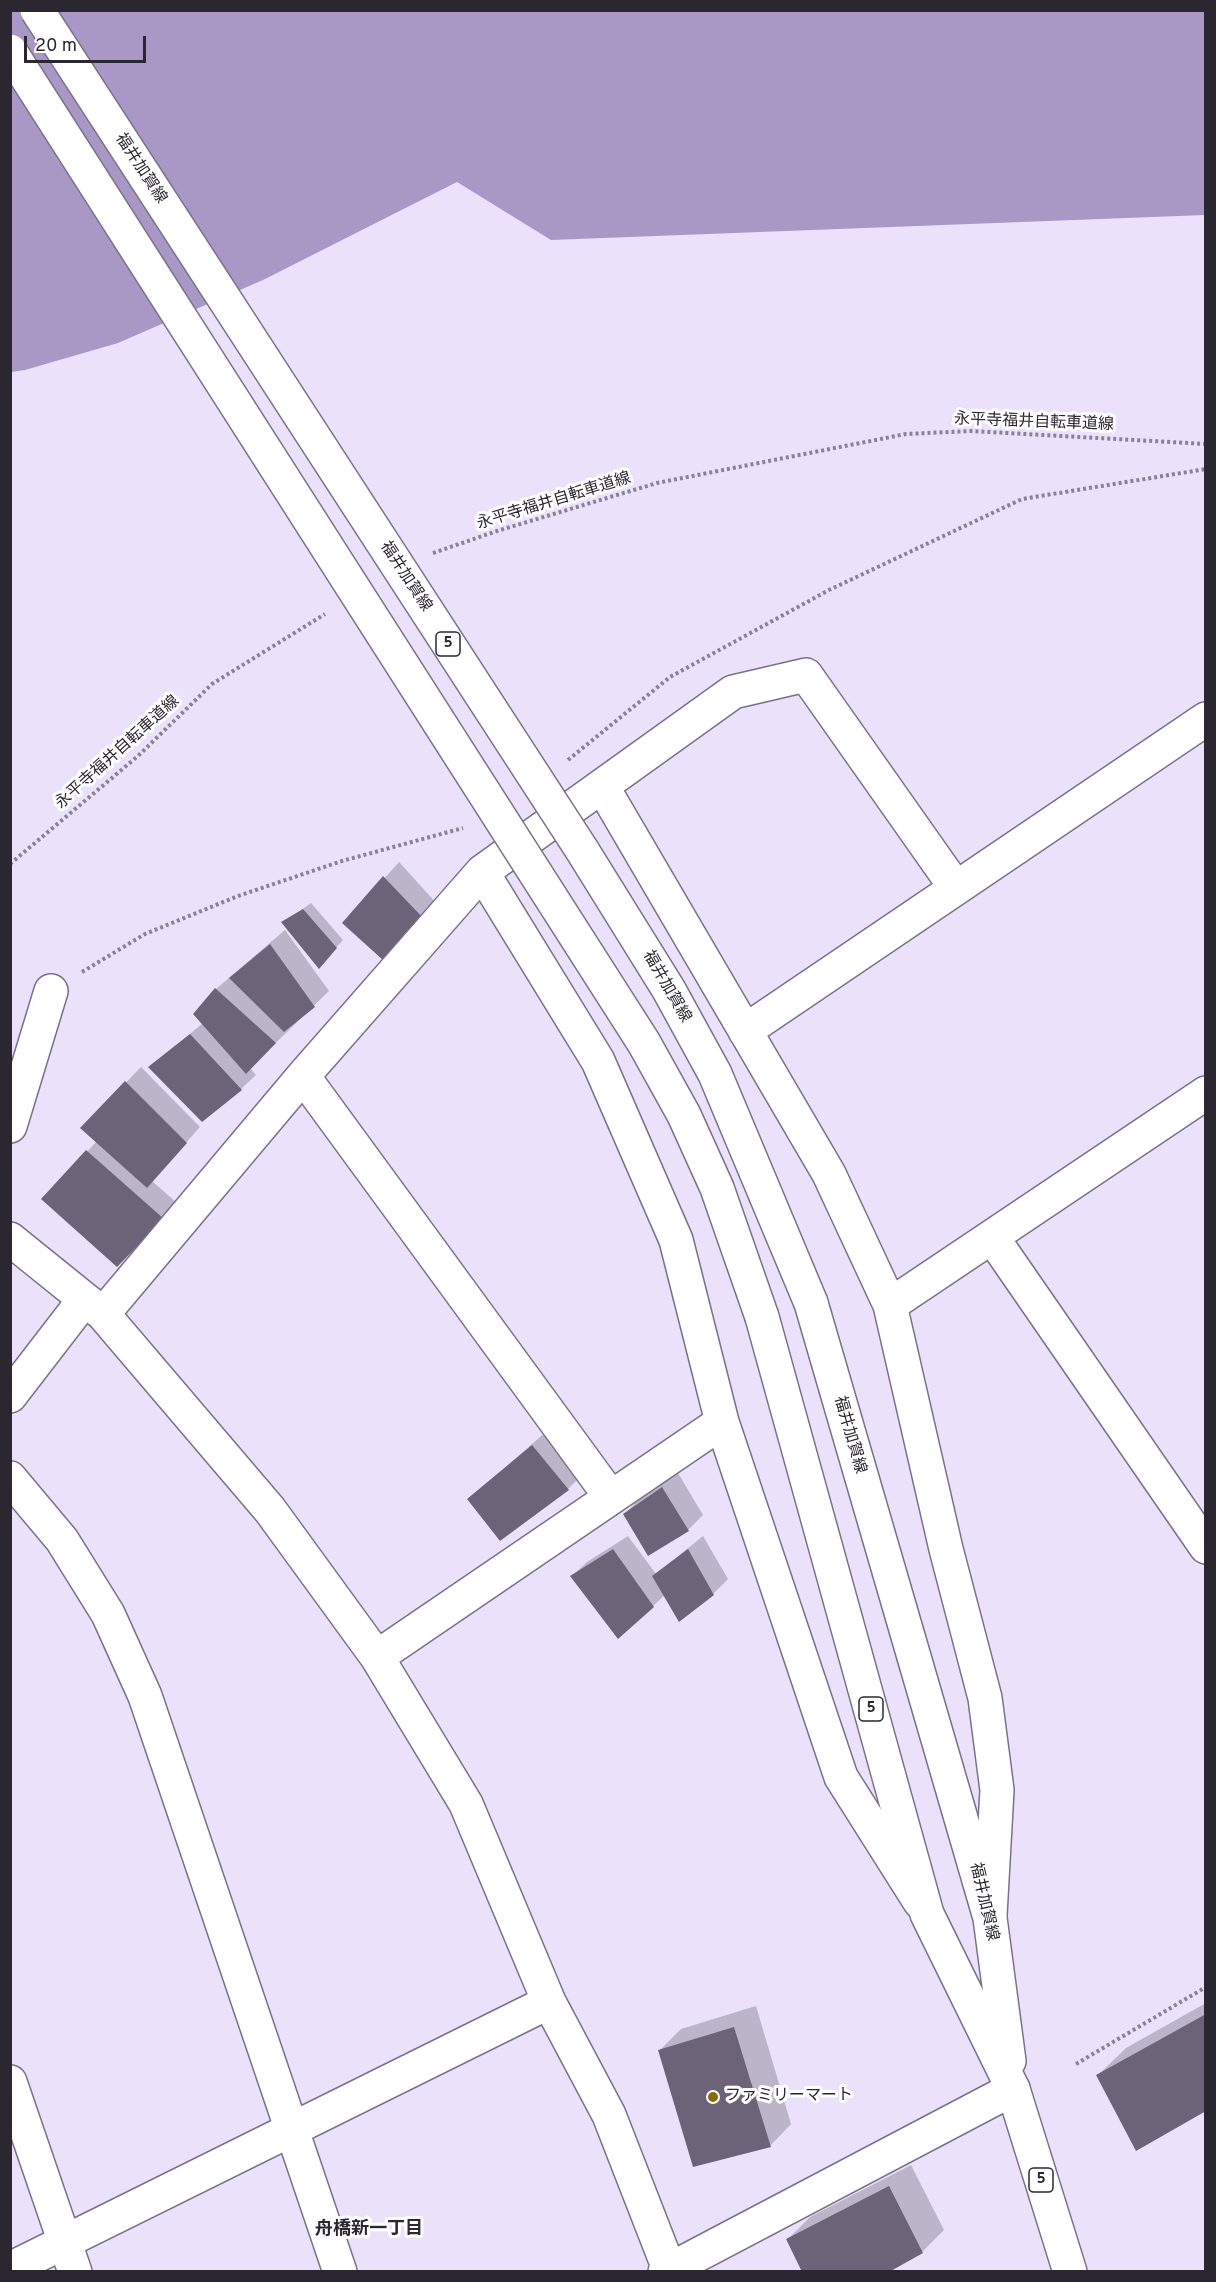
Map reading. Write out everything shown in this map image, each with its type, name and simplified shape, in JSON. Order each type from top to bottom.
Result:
[{"type":"street","name":"福井加賀線","points":[[37,10],[575,840],[669,990],[715,1074],[811,1304],[990,1918],[1012,2089]]},
{"type":"street","name":"福井加賀線","points":[[10,51],[644,1043],[684,1116],[717,1188],[762,1317],[927,1914],[1012,2089],[1070,2271]]},
{"type":"street","points":[[10,1395],[303,1076],[482,872],[733,692],[806,675],[956,888]]},
{"type":"street","points":[[745,1031],[1206,719]]},
{"type":"street","points":[[602,786],[829,1174],[890,1305],[946,1550],[985,1698],[997,1790],[990,1918]]},
{"type":"street","points":[[482,872],[598,1061],[671,1230],[722,1422],[841,1776],[927,1914]]},
{"type":"street","points":[[10,1126],[51,991]]},
{"type":"street","points":[[303,1076],[610,1496]]},
{"type":"street","points":[[890,1305],[1206,1093]]},
{"type":"street","points":[[992,1237],[1206,1546]]},
{"type":"street","points":[[10,1239],[93,1307],[270,1510],[377,1657],[466,1804],[549,2002],[609,2115],[667,2270],[1012,2089]]},
{"type":"street","points":[[377,1657],[610,1496],[722,1422]]},
{"type":"street","points":[[10,1478],[62,1540],[108,1614],[145,1696],[340,2271]]},
{"type":"street","points":[[10,2269],[70,2257],[292,2130],[549,2002]]},
{"type":"street","points":[[10,2082],[70,2257]]},
{"type":"path","name":"永平寺福井自転車道線","points":[[431,554],[497,531],[657,483],[906,434],[971,431],[1206,444]]},
{"type":"path","points":[[565,762],[670,677],[829,590],[1022,499],[1206,469]]},
{"type":"path","name":"永平寺福井自転車道線","points":[[10,864],[138,756],[212,684],[331,610]]},
{"type":"path","points":[[51,991],[145,934],[238,896],[342,861],[461,829],[471,823]]},
{"type":"path","points":[[1076,2064],[1206,1987]]},
{"type":"shaded area","points":[[11,11],[1205,11],[1205,215],[551,240],[457,182],[263,280],[118,343],[11,372]]},
{"type":"building","points":[[383,876],[425,920],[384,961],[342,923]]},
{"type":"building","points":[[303,909],[337,948],[319,969],[281,922]]},
{"type":"building","points":[[270,944],[315,1007],[284,1032],[229,978]]},
{"type":"building","points":[[215,988],[276,1043],[246,1074],[193,1014]]},
{"type":"building","points":[[190,1034],[242,1090],[202,1122],[148,1067]]},
{"type":"building","points":[[125,1081],[187,1143],[147,1188],[80,1128]]},
{"type":"building","points":[[86,1150],[164,1219],[117,1267],[41,1199]]},
{"type":"building","points":[[532,1445],[569,1490],[500,1541],[467,1499]]},
{"type":"building","points":[[662,1487],[689,1531],[648,1556],[623,1514]]},
{"type":"building","points":[[613,1549],[654,1607],[618,1639],[570,1576]]},
{"type":"building","points":[[688,1549],[714,1595],[679,1622],[652,1576]]},
{"type":"building","points":[[1206,2014],[1206,2111],[1136,2151],[1096,2075]]},
{"type":"building","points":[[734,2027],[771,2147],[693,2167],[658,2050]]},
{"type":"building","points":[[889,2186],[923,2253],[889,2272],[802,2272],[786,2239]]},
{"type":"place","name":"ファミリーマート","points":[[713,2097]]},
{"type":"district","name":"舟橋新一丁目","points":[[369,2230]]}]
